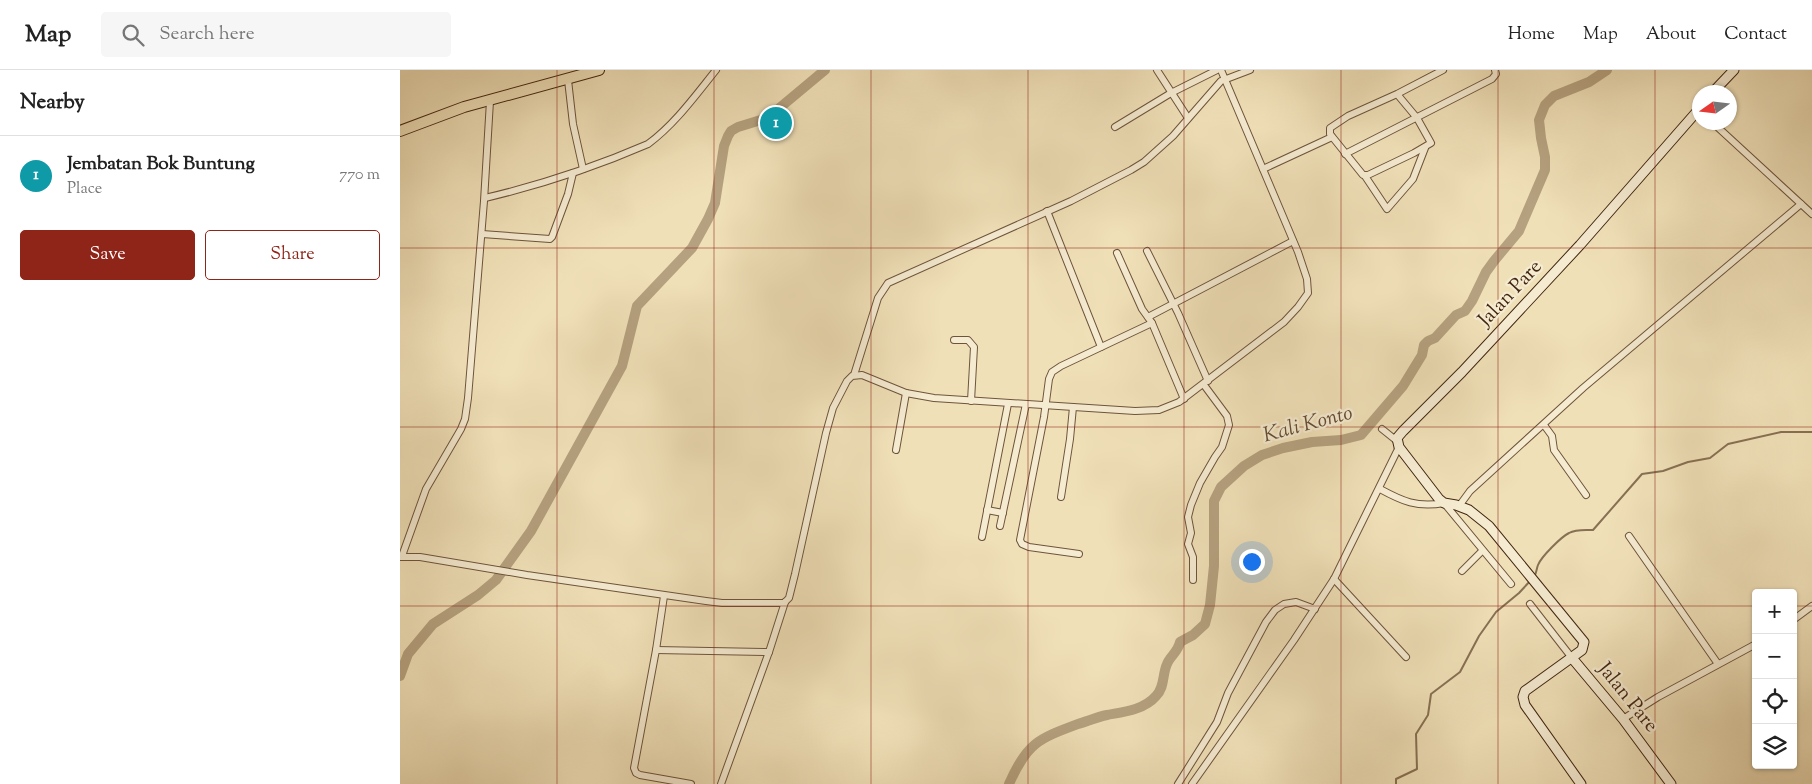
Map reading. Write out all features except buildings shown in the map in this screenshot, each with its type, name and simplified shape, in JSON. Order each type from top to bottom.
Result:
[{"type":"main road","points":[[400,131],[448,112],[599,70]]},
{"type":"street","points":[[485,198],[573,173],[648,144],[674,121],[716,70]]},
{"type":"street","points":[[1157,70],[1188,118]]},
{"type":"street","points":[[1115,126],[1217,70]]},
{"type":"street","points":[[854,375],[866,377],[906,393],[934,398],[1008,404],[1152,411],[1166,408],[1184,399],[1275,330],[1305,299],[1308,287],[1293,241],[1221,70]]},
{"type":"street","points":[[721,784],[788,598],[828,424],[843,387],[850,377],[854,375],[878,298],[884,287],[911,272],[1112,181],[1144,162],[1173,136],[1215,86],[1225,79],[1250,70]]},
{"type":"street","points":[[1425,148],[1413,179],[1387,209],[1365,176],[1361,174],[1345,154],[1330,131],[1333,124],[1443,70]]},
{"type":"street","points":[[1345,154],[1492,79],[1496,74],[1495,70]]},
{"type":"street","points":[[1720,85],[1734,70]]},
{"type":"street","points":[[568,80],[572,124],[583,169]]},
{"type":"street","points":[[1365,176],[1425,148],[1431,143],[1432,140],[1417,118],[1397,94]]},
{"type":"street","points":[[490,101],[485,198],[468,398],[464,419],[461,429],[426,489],[401,556],[722,603],[785,602]]},
{"type":"street","name":"Jalan Pare","points":[[1398,444],[1398,436],[1462,372],[1598,225],[1692,118]]},
{"type":"street","points":[[1721,130],[1812,214]]},
{"type":"street","points":[[1263,169],[1332,136]]},
{"type":"street","points":[[482,234],[550,239],[568,194],[573,173]]},
{"type":"street","points":[[1380,489],[1409,503],[1426,505],[1444,503],[1459,506],[1470,492],[1589,382],[1801,204]]},
{"type":"street","points":[[1047,211],[1101,347]]},
{"type":"street","points":[[1079,554],[1029,547],[1022,544],[1020,540],[1052,372],[1293,241]]},
{"type":"street","points":[[1147,251],[1174,304],[1206,383],[1227,416],[1229,425],[1222,447],[1214,457],[1198,488],[1188,517],[1190,532],[1188,544],[1193,557],[1194,580]]},
{"type":"street","points":[[1117,252],[1142,309],[1150,320],[1184,399]]},
{"type":"street","points":[[954,340],[968,340],[974,347],[971,401]]},
{"type":"street","points":[[896,450],[906,393]]},
{"type":"street","points":[[982,537],[1008,404]]},
{"type":"street","points":[[1000,526],[1026,404]]},
{"type":"street","points":[[1060,497],[1069,447],[1073,407]]},
{"type":"street","points":[[1544,425],[1552,437],[1554,450],[1586,495]]},
{"type":"street","points":[[1382,429],[1398,444],[1482,551],[1511,584]]},
{"type":"street","points":[[1192,784],[1225,740],[1334,579],[1380,489],[1398,444]]},
{"type":"street","name":"Jalan Pare","points":[[1459,506],[1470,510],[1483,520],[1528,572],[1584,642],[1584,648],[1572,658],[1623,719],[1671,784]]},
{"type":"street","points":[[987,510],[1003,513]]},
{"type":"street","points":[[1629,536],[1718,664]]},
{"type":"street","points":[[1462,571],[1482,551]]},
{"type":"street","points":[[1334,579],[1406,657]]},
{"type":"street","points":[[664,596],[634,770],[637,774],[691,784]]},
{"type":"street","points":[[1178,784],[1217,722],[1228,693],[1274,610],[1284,604],[1296,602],[1315,609]]},
{"type":"street","points":[[1530,604],[1572,658],[1525,692],[1523,697],[1525,705],[1581,784]]},
{"type":"street","points":[[1797,617],[1812,606]]},
{"type":"street","points":[[1623,719],[1658,697],[1752,646]]},
{"type":"street","points":[[656,650],[769,652]]},
{"type":"waterway","points":[[400,676],[408,654],[433,624],[478,595],[496,580],[531,531],[622,366],[637,306],[692,248],[708,219],[715,203],[724,146],[731,131],[764,119],[825,70]]},
{"type":"waterway","name":"Kali Konto","points":[[1009,784],[1015,770],[1028,751],[1043,739],[1064,729],[1096,718],[1139,707],[1156,696],[1161,689],[1165,668],[1178,649],[1180,642],[1193,635],[1205,624],[1210,605],[1214,566],[1214,501],[1221,487],[1244,466],[1262,455],[1312,442],[1341,440],[1361,435],[1403,386],[1422,355],[1424,345],[1435,338],[1456,315],[1465,311],[1486,272],[1519,231],[1545,170],[1545,157],[1539,120],[1545,105],[1554,96],[1589,82],[1607,70]]},
{"type":"waterway","points":[[1534,577],[1540,561],[1556,543],[1572,532],[1593,530],[1642,474],[1663,471],[1688,462],[1710,458],[1728,444],[1781,432],[1812,432]]},
{"type":"waterway","points":[[1396,784],[1396,779],[1417,769],[1416,734],[1428,715],[1431,694],[1460,672],[1479,636],[1496,612],[1531,580]]},
{"type":"place","name":"Jembatan Bok Buntung","points":[[776,123]]}]
